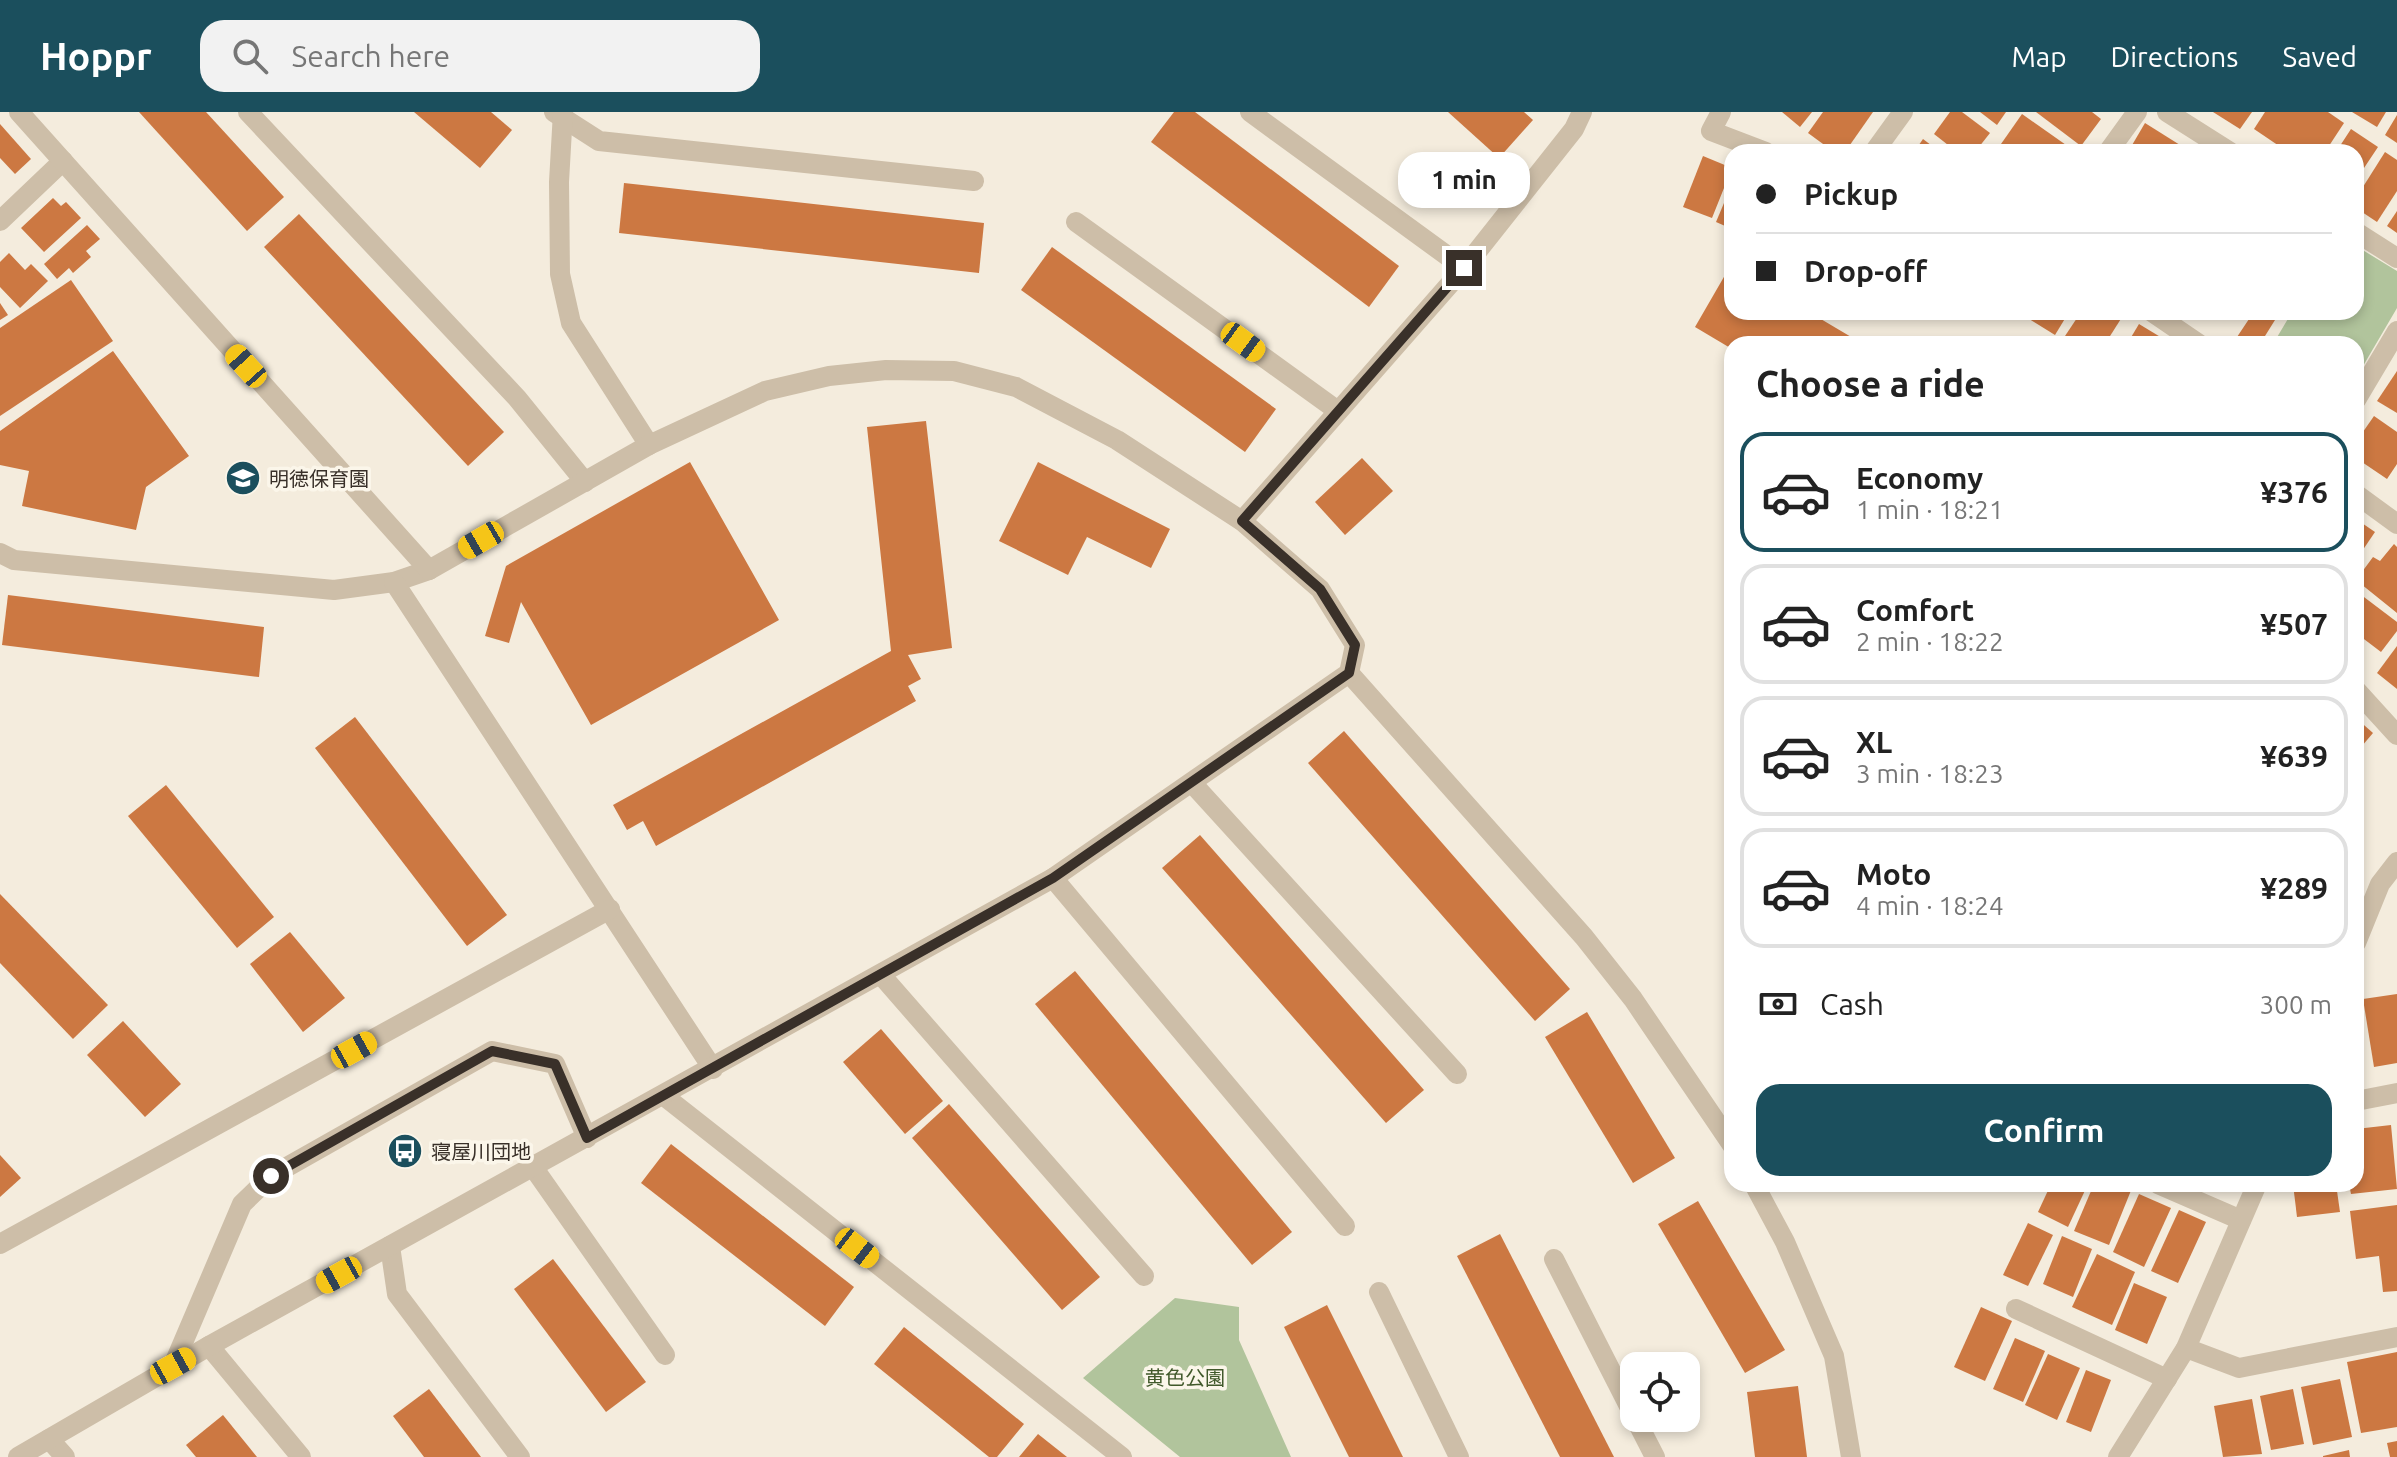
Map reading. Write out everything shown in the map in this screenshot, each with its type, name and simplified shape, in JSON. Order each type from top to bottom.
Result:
[{"type":"street","points":[[19,112],[429,570]]},
{"type":"street","points":[[248,112],[517,398],[585,482]]},
{"type":"street","points":[[1250,112],[1464,268]]},
{"type":"street","points":[[1721,112],[1711,131],[1745,144]]},
{"type":"street","points":[[1880,144],[1903,112]]},
{"type":"street","points":[[2114,144],[2137,112]]},
{"type":"street","points":[[2167,112],[2217,144]]},
{"type":"street","points":[[560,115],[560,274],[571,323],[649,445]]},
{"type":"street","points":[[560,115],[599,141],[974,181]]},
{"type":"street","points":[[1242,521],[1464,268],[1575,115]]},
{"type":"street","points":[[0,221],[63,161]]},
{"type":"street","points":[[1076,222],[1338,411]]},
{"type":"street","points":[[2364,237],[2397,258]]},
{"type":"street","points":[[2164,320],[2187,336]]},
{"type":"street","points":[[2364,387],[2397,331]]},
{"type":"street","points":[[0,553],[14,560],[334,590],[394,582],[429,570],[649,445],[765,391],[829,376],[886,370],[954,371],[1016,387],[1117,440],[1242,521],[1320,589],[1355,645],[1349,673],[1053,878],[882,976],[173,1366],[18,1457]]},
{"type":"street","points":[[2364,500],[2397,524]]},
{"type":"street","points":[[394,582],[713,1069]]},
{"type":"street","points":[[1349,673],[1584,937],[1633,999],[1724,1133]]},
{"type":"street","points":[[2364,699],[2397,735]]},
{"type":"street","points":[[1192,783],[1457,1074]]},
{"type":"street","points":[[2364,923],[2380,884],[2397,862]]},
{"type":"street","points":[[1053,878],[1345,1226]]},
{"type":"street","points":[[0,1244],[610,909]]},
{"type":"street","points":[[882,976],[1144,1276]]},
{"type":"street","points":[[173,1366],[242,1204],[271,1176],[492,1051],[555,1064],[587,1138]]},
{"type":"street","points":[[2364,1099],[2397,1093]]},
{"type":"street","points":[[664,1096],[1122,1457]]},
{"type":"street","points":[[533,1167],[665,1355]]},
{"type":"street","points":[[1758,1192],[1785,1242],[1834,1356],[1851,1457]]},
{"type":"street","points":[[2176,1192],[2241,1220]]},
{"type":"street","points":[[2118,1457],[2186,1348],[2253,1192]]},
{"type":"street","points":[[390,1246],[397,1294],[520,1457]]},
{"type":"street","points":[[1554,1259],[1620,1388]]},
{"type":"street","points":[[1379,1292],[1459,1457]]},
{"type":"street","points":[[2016,1309],[2167,1379]]},
{"type":"street","points":[[2186,1348],[2239,1368],[2397,1337]]},
{"type":"street","points":[[209,1346],[301,1457]]},
{"type":"street","points":[[1642,1432],[1655,1457]]},
{"type":"street","points":[[49,1439],[65,1457]]},
{"type":"green space","points":[[2364,251],[2397,271],[2397,308],[2364,364],[2364,336],[2278,336],[2287,320],[2364,320]]},
{"type":"green space","name":"黄色公園","points":[[1175,1298],[1239,1307],[1239,1340],[1291,1457],[1180,1457],[1083,1378]]},
{"type":"building","points":[[139,112],[206,112],[284,197],[247,231]]},
{"type":"building","points":[[414,112],[491,112],[512,130],[480,168]]},
{"type":"building","points":[[1174,112],[1195,112],[1399,266],[1369,307],[1151,142]]},
{"type":"building","points":[[1448,112],[1524,112],[1533,120],[1499,158]]},
{"type":"building","points":[[1782,112],[1812,112],[1800,127]]},
{"type":"building","points":[[1823,112],[1873,112],[1851,144],[1823,144],[1808,133]]},
{"type":"building","points":[[1950,112],[1962,112],[1990,133],[1981,144],[1947,144],[1934,134]]},
{"type":"building","points":[[1980,112],[2006,112],[1997,125]]},
{"type":"building","points":[[2036,112],[2092,112],[2101,119],[2082,144]]},
{"type":"building","points":[[2213,112],[2252,112],[2240,129]]},
{"type":"building","points":[[2265,112],[2328,112],[2344,123],[2330,144],[2276,144],[2254,129]]},
{"type":"building","points":[[2352,112],[2386,112],[2377,127]]},
{"type":"building","points":[[2022,114],[2065,144],[2001,144]]},
{"type":"building","points":[[2397,115],[2397,143],[2385,135]]},
{"type":"building","points":[[2145,123],[2178,144],[2133,144]]},
{"type":"building","points":[[0,124],[31,159],[15,174],[0,158]]},
{"type":"building","points":[[2351,129],[2378,147],[2364,168],[2364,144],[2341,144]]},
{"type":"building","points":[[2385,152],[2397,160],[2397,191],[2377,222],[2364,213],[2364,185]]},
{"type":"building","points":[[1703,156],[1724,165],[1724,188],[1712,218],[1683,207]]},
{"type":"building","points":[[624,183],[984,223],[979,273],[619,233]]},
{"type":"building","points":[[53,198],[61,206],[66,202],[81,218],[44,252],[21,228]]},
{"type":"building","points":[[1724,203],[1724,226],[1716,222]]},
{"type":"building","points":[[2397,211],[2397,233],[2387,226]]},
{"type":"building","points":[[299,214],[504,432],[468,466],[264,247]]},
{"type":"building","points":[[87,225],[100,239],[86,251],[91,257],[73,273],[69,268],[57,279],[44,264]]},
{"type":"building","points":[[1052,247],[1276,409],[1245,452],[1021,290]]},
{"type":"building","points":[[9,253],[25,270],[31,264],[48,281],[20,308],[0,287],[0,262]]},
{"type":"building","points":[[1724,277],[1724,320],[1822,320],[1850,336],[1724,336],[1724,344],[1695,327]]},
{"type":"building","points":[[71,280],[113,341],[0,416],[0,328]]},
{"type":"building","points":[[0,303],[8,315],[0,320]]},
{"type":"building","points":[[2031,320],[2064,320],[2055,335]]},
{"type":"building","points":[[2076,320],[2120,320],[2110,336],[2065,336]]},
{"type":"building","points":[[2248,320],[2275,320],[2265,336],[2238,336]]},
{"type":"building","points":[[2139,324],[2159,336],[2132,336]]},
{"type":"building","points":[[113,351],[189,456],[146,487],[136,530],[22,506],[29,471],[0,465],[0,431]]},
{"type":"building","points":[[2397,371],[2397,413],[2377,401]]},
{"type":"building","points":[[2374,416],[2397,432],[2397,464],[2387,479],[2364,463],[2364,430]]},
{"type":"building","points":[[926,421],[952,648],[908,655],[921,679],[908,686],[916,701],[656,846],[643,821],[627,830],[613,805],[891,651],[867,427]]},
{"type":"building","points":[[1362,458],[1393,491],[1345,535],[1315,502]]},
{"type":"building","points":[[690,462],[779,620],[591,725],[521,602],[509,643],[485,636],[506,566]]},
{"type":"building","points":[[1038,462],[1170,529],[1151,568],[1087,537],[1068,575],[999,541]]},
{"type":"building","points":[[2364,524],[2375,532],[2364,548]]},
{"type":"building","points":[[2394,544],[2397,547],[2397,613],[2364,586],[2364,569],[2373,557],[2380,561]]},
{"type":"building","points":[[8,595],[264,627],[259,677],[2,645]]},
{"type":"building","points":[[2364,597],[2397,622],[2397,631],[2381,652],[2364,639]]},
{"type":"building","points":[[2397,646],[2397,689],[2377,673]]},
{"type":"building","points":[[355,717],[507,915],[467,946],[315,748]]},
{"type":"building","points":[[2364,725],[2373,733],[2364,744]]},
{"type":"building","points":[[1344,731],[1570,989],[1535,1021],[1308,763]]},
{"type":"building","points":[[166,785],[274,917],[237,948],[128,816]]},
{"type":"building","points":[[1200,835],[1424,1090],[1386,1123],[1162,868]]},
{"type":"building","points":[[0,894],[108,1005],[73,1039],[0,963]]},
{"type":"building","points":[[290,932],[345,998],[303,1032],[250,964]]},
{"type":"building","points":[[1075,971],[1292,1232],[1252,1265],[1035,1004]]},
{"type":"building","points":[[2397,994],[2397,1063],[2374,1067],[2364,999]]},
{"type":"building","points":[[1587,1012],[1675,1158],[1633,1183],[1545,1037]]},
{"type":"building","points":[[123,1021],[181,1084],[145,1117],[87,1055]]},
{"type":"building","points":[[881,1029],[943,1101],[905,1134],[843,1062]]},
{"type":"building","points":[[949,1104],[1100,1277],[1062,1310],[912,1138]]},
{"type":"building","points":[[2391,1125],[2397,1189],[2351,1194],[2364,1192],[2364,1128]]},
{"type":"building","points":[[671,1144],[854,1287],[825,1326],[641,1183]]},
{"type":"building","points":[[0,1155],[21,1178],[0,1197]]},
{"type":"building","points":[[2047,1192],[2084,1192],[2068,1227],[2038,1212]]},
{"type":"building","points":[[2091,1192],[2130,1192],[2109,1245],[2074,1231]]},
{"type":"building","points":[[2294,1192],[2337,1192],[2340,1212],[2297,1217]]},
{"type":"building","points":[[2139,1194],[2171,1208],[2144,1267],[2113,1252]]},
{"type":"building","points":[[1698,1201],[1785,1350],[1745,1373],[1658,1224]]},
{"type":"building","points":[[2397,1205],[2397,1291],[2383,1292],[2379,1256],[2356,1259],[2350,1211]]},
{"type":"building","points":[[2179,1210],[2206,1222],[2178,1283],[2151,1271]]},
{"type":"building","points":[[2028,1223],[2053,1235],[2028,1286],[2003,1275]]},
{"type":"building","points":[[1500,1234],[1614,1457],[1560,1457],[1457,1256]]},
{"type":"building","points":[[2062,1236],[2092,1249],[2073,1297],[2043,1284]]},
{"type":"building","points":[[2097,1254],[2135,1272],[2112,1325],[2072,1307]]},
{"type":"building","points":[[553,1259],[646,1382],[606,1412],[514,1289]]},
{"type":"building","points":[[2134,1283],[2167,1297],[2147,1344],[2115,1330]]},
{"type":"building","points":[[1327,1305],[1403,1457],[1349,1457],[1284,1327]]},
{"type":"building","points":[[1981,1307],[2012,1321],[1985,1381],[1954,1367]]},
{"type":"building","points":[[904,1327],[1024,1424],[997,1457],[989,1457],[874,1364]]},
{"type":"building","points":[[2015,1338],[2045,1351],[2023,1402],[1993,1389]]},
{"type":"building","points":[[2397,1352],[2397,1427],[2361,1433],[2347,1362]]},
{"type":"building","points":[[2048,1354],[2080,1368],[2057,1420],[2025,1405]]},
{"type":"building","points":[[2086,1370],[2111,1380],[2091,1432],[2066,1422]]},
{"type":"building","points":[[2340,1379],[2352,1437],[2313,1445],[2301,1387]]},
{"type":"building","points":[[1798,1386],[1807,1457],[1755,1457],[1747,1392]]},
{"type":"building","points":[[429,1389],[481,1457],[424,1457],[393,1416]]},
{"type":"building","points":[[2293,1389],[2304,1444],[2271,1450],[2260,1396]]},
{"type":"building","points":[[2252,1399],[2262,1454],[2223,1457],[2214,1406]]},
{"type":"building","points":[[223,1415],[257,1457],[196,1457],[186,1445]]},
{"type":"building","points":[[1038,1434],[1067,1457],[1019,1457]]},
{"type":"building","points":[[2397,1441],[2397,1457],[2390,1457],[2387,1443]]},
{"type":"building","points":[[2349,1450],[2350,1457],[2323,1457],[2323,1456]]},
{"type":"place","name":"明徳保育園","points":[[243,478]]},
{"type":"place","name":"寝屋川団地","points":[[405,1151]]},
{"type":"route","points":[[271,1176],[492,1051],[555,1064],[587,1138],[834,1003],[1053,878],[1349,673],[1355,645],[1320,589],[1242,521],[1464,268]]}]
